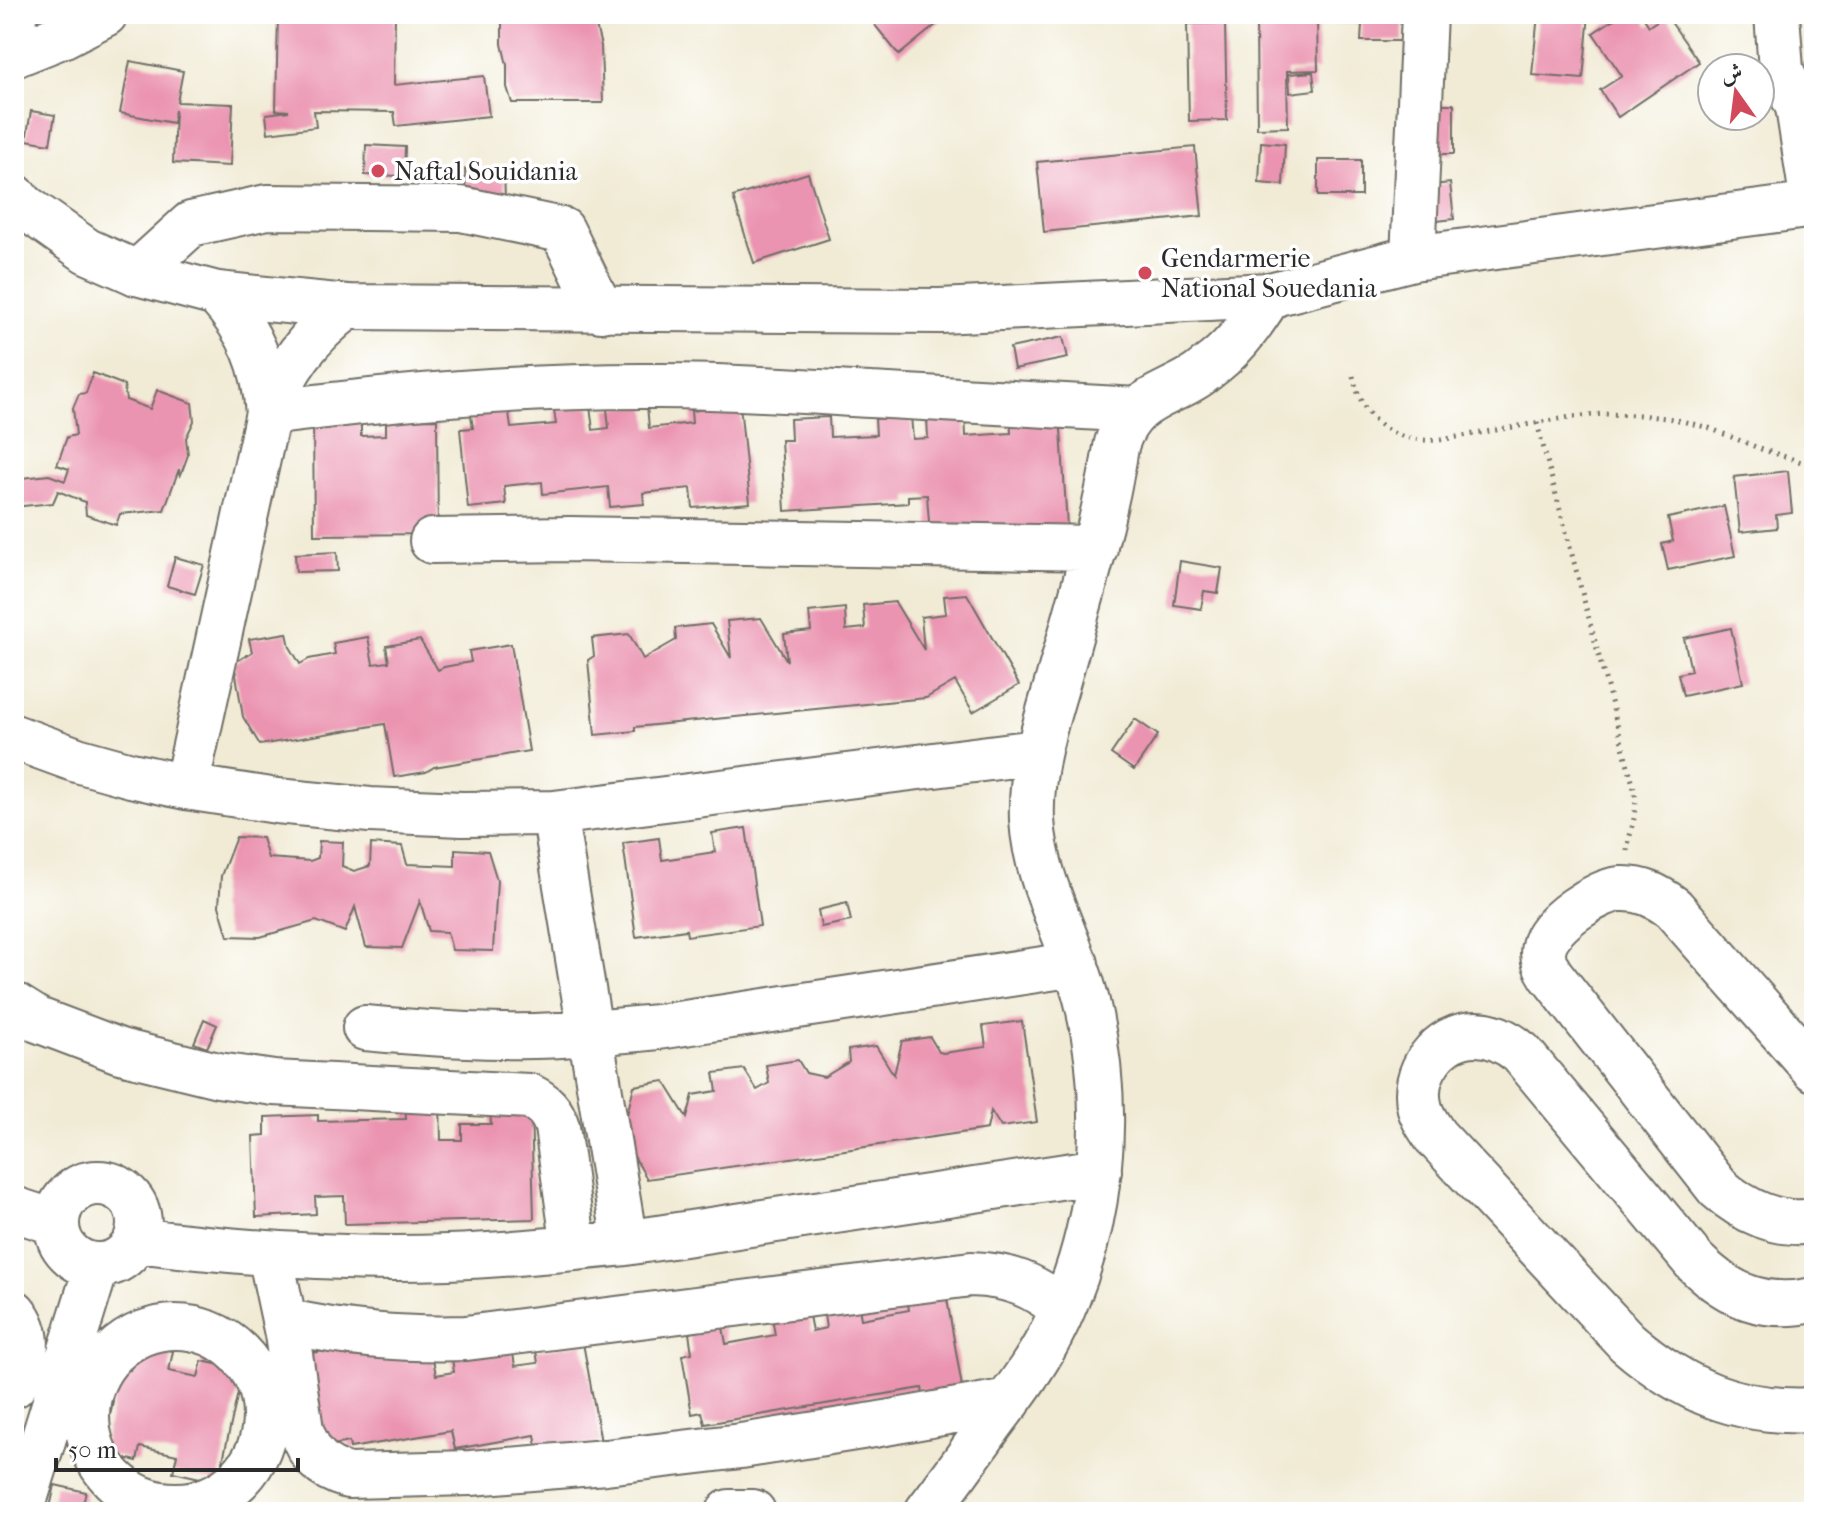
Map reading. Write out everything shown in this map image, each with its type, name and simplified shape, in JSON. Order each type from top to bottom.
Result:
[{"type":"street","points":[[14,55],[105,14]]},
{"type":"street","points":[[1413,258],[1424,14]]},
{"type":"street","points":[[14,196],[87,251],[137,273],[217,294],[347,307],[940,311],[1270,295],[1413,258],[1814,207],[1798,107],[1781,70],[1777,14]]},
{"type":"street","points":[[137,273],[191,224],[267,207],[461,209],[562,230],[601,310]]},
{"type":"street","points":[[217,294],[235,314],[260,360],[268,413]]},
{"type":"street","points":[[927,1512],[1009,1401],[1041,1351],[1063,1309],[1080,1264],[1092,1218],[1101,1127],[1100,1083],[1092,1026],[1076,964],[1047,893],[1037,859],[1032,800],[1037,752],[1095,548],[1117,443],[1137,410],[1156,396],[1193,379],[1237,342],[1270,295]]},
{"type":"street","points":[[186,787],[268,413],[285,376],[307,343],[347,307]]},
{"type":"street","points":[[268,413],[463,392],[659,386],[757,388],[1137,410]]},
{"type":"street","points":[[432,541],[570,539],[1095,548]]},
{"type":"street","points":[[14,737],[77,760],[186,787],[277,801],[370,810],[462,814],[554,813],[1037,752]]},
{"type":"street","points":[[554,813],[625,1243]]},
{"type":"street","points":[[1814,1069],[1673,908],[1657,896],[1638,889],[1599,893],[1548,934],[1542,955],[1545,966],[1718,1188],[1748,1210],[1765,1217],[1784,1221],[1814,1221]]},
{"type":"street","points":[[365,1028],[478,1036],[591,1034],[658,1027],[1076,964]]},
{"type":"street","points":[[14,1005],[38,1020],[120,1051],[218,1075],[302,1085],[529,1096],[539,1100],[554,1116],[557,1127],[574,1248]]},
{"type":"street","points":[[1814,1300],[1774,1304],[1754,1300],[1732,1292],[1712,1279],[1521,1053],[1508,1042],[1474,1034],[1457,1037],[1442,1045],[1430,1057],[1421,1072],[1418,1089],[1419,1106],[1425,1122],[1627,1342],[1650,1362],[1703,1393],[1762,1409],[1792,1412],[1814,1410]]},
{"type":"street","points":[[136,1240],[270,1254],[358,1258],[448,1257],[574,1248],[625,1243],[1099,1171]]},
{"type":"street","points":[[99,1182],[115,1186],[128,1195],[136,1209],[139,1224],[136,1240],[126,1253],[113,1262],[97,1265],[81,1261],[68,1252],[59,1239],[57,1223],[60,1207],[69,1194],[83,1185],[99,1182]]},
{"type":"street","points":[[14,1209],[57,1223]]},
{"type":"street","points":[[270,1254],[301,1430],[313,1455],[323,1465],[348,1476],[471,1473],[606,1462],[741,1446],[1009,1401]]},
{"type":"street","points":[[22,1490],[78,1381],[97,1265]]},
{"type":"street","points":[[284,1321],[356,1335],[466,1338],[971,1274],[991,1275],[1030,1286],[1063,1309]]},
{"type":"street","points":[[14,1312],[24,1330],[27,1346],[14,1385]]},
{"type":"street","points":[[167,1328],[207,1333],[241,1356],[258,1383],[265,1416],[259,1448],[242,1475],[216,1495],[184,1504],[152,1502],[136,1496],[110,1476],[100,1463],[93,1449],[87,1417],[88,1401],[78,1381],[100,1370],[109,1357],[135,1337],[167,1328]]},
{"type":"street","points":[[729,1512],[753,1512]]},
{"type":"path","points":[[1353,376],[1362,404],[1371,417],[1395,435],[1409,439],[1440,440],[1604,414],[1639,415],[1674,419],[1709,428],[1814,466]]},
{"type":"path","points":[[1537,423],[1635,792],[1637,806],[1629,838],[1627,864],[1638,889]]},
{"type":"building","points":[[278,14],[395,14],[394,85],[484,76],[489,116],[396,126],[394,112],[314,111],[316,127],[268,133],[266,114],[289,111],[276,110]]},
{"type":"building","points":[[502,14],[593,14],[601,46],[603,103],[512,103],[502,44]]},
{"type":"building","points":[[866,14],[949,14],[899,55]]},
{"type":"building","points":[[1322,14],[1403,14],[1403,41],[1361,41],[1362,24],[1322,23]]},
{"type":"building","points":[[1538,14],[1589,14],[1583,79],[1532,75]]},
{"type":"building","points":[[1622,14],[1641,14],[1649,26],[1666,15],[1696,58],[1696,64],[1618,117],[1600,90],[1622,76],[1593,33]]},
{"type":"building","points":[[1317,20],[1318,70],[1287,71],[1288,127],[1257,128],[1256,21]]},
{"type":"building","points":[[1225,23],[1227,120],[1189,121],[1187,24]]},
{"type":"building","points":[[130,61],[183,71],[177,102],[233,104],[230,166],[173,163],[175,110],[173,123],[120,113]]},
{"type":"building","points":[[1313,72],[1315,90],[1290,93],[1289,74]]},
{"type":"building","points":[[1424,104],[1454,104],[1454,154],[1424,154]]},
{"type":"building","points":[[31,111],[55,115],[50,144],[26,140]]},
{"type":"building","points":[[1261,142],[1285,144],[1283,185],[1259,183]]},
{"type":"building","points":[[366,145],[405,147],[404,176],[365,175]]},
{"type":"building","points":[[1195,147],[1202,216],[1044,232],[1037,162]]},
{"type":"building","points":[[1318,160],[1361,160],[1361,196],[1318,196]]},
{"type":"building","points":[[504,168],[505,199],[466,200],[465,169]]},
{"type":"building","points":[[808,173],[829,239],[754,263],[733,197]]},
{"type":"building","points":[[1450,183],[1454,219],[1428,222],[1424,186]]},
{"type":"building","points":[[1063,337],[1068,358],[1014,369],[1010,348]]},
{"type":"building","points":[[93,373],[124,385],[126,400],[150,409],[157,390],[192,403],[194,421],[186,438],[188,455],[180,477],[179,469],[164,510],[120,514],[116,525],[86,515],[85,502],[58,491],[53,503],[23,506],[14,503],[14,479],[49,475],[65,481],[69,469],[57,465],[67,437],[76,435],[73,408],[79,394],[86,393]]},
{"type":"building","points":[[508,405],[511,428],[556,424],[554,410],[590,406],[593,430],[609,428],[607,409],[647,405],[649,428],[692,423],[691,411],[740,405],[750,503],[693,508],[691,488],[643,493],[644,504],[610,507],[608,487],[543,494],[542,482],[504,486],[506,504],[468,508],[460,429],[473,428],[470,409]]},
{"type":"building","points":[[1060,414],[1067,526],[930,535],[927,495],[908,496],[908,503],[785,511],[781,440],[791,440],[790,419],[829,417],[830,437],[876,435],[875,419],[911,416],[913,439],[928,438],[927,418],[965,415],[966,436],[1011,433],[1010,417]]},
{"type":"building","points":[[361,416],[361,436],[386,435],[386,420],[437,419],[438,534],[314,535],[313,417]]},
{"type":"building","points":[[1788,471],[1792,513],[1776,515],[1777,528],[1740,532],[1734,477]]},
{"type":"building","points":[[1724,506],[1735,556],[1668,570],[1662,544],[1673,541],[1668,518]]},
{"type":"building","points":[[337,552],[338,571],[296,572],[295,554]]},
{"type":"building","points":[[175,557],[204,565],[195,594],[167,586]]},
{"type":"building","points":[[1180,561],[1222,568],[1218,593],[1204,591],[1201,609],[1174,605]]},
{"type":"building","points":[[967,594],[1019,685],[973,712],[955,681],[926,698],[635,727],[635,731],[595,735],[588,660],[594,656],[592,638],[629,634],[643,659],[676,640],[675,628],[711,624],[731,658],[727,621],[761,618],[787,661],[784,634],[811,631],[809,612],[845,608],[846,630],[865,628],[863,605],[895,602],[924,650],[921,617],[946,614],[944,596]]},
{"type":"building","points":[[1731,628],[1743,683],[1683,696],[1678,674],[1691,671],[1684,638]]},
{"type":"building","points":[[287,633],[290,647],[300,664],[335,654],[333,643],[368,637],[373,664],[389,662],[386,646],[420,640],[438,670],[471,662],[469,651],[511,644],[529,751],[394,777],[385,724],[260,745],[243,717],[234,663],[252,652],[249,639]]},
{"type":"building","points":[[1135,719],[1158,735],[1134,770],[1111,754]]},
{"type":"building","points":[[746,828],[760,926],[687,936],[686,930],[636,937],[623,843],[659,838],[662,860],[715,852],[712,833]]},
{"type":"building","points":[[236,837],[262,838],[268,858],[310,861],[318,858],[319,841],[343,842],[342,866],[354,871],[370,866],[371,844],[402,846],[407,864],[455,866],[455,849],[488,851],[497,880],[493,951],[452,950],[447,932],[429,931],[420,901],[402,948],[366,947],[355,907],[345,932],[316,921],[260,937],[228,936],[219,906],[221,876]]},
{"type":"building","points":[[847,903],[851,921],[821,927],[818,910]]},
{"type":"building","points":[[204,1019],[217,1025],[207,1048],[194,1043]]},
{"type":"building","points":[[1022,1021],[1037,1122],[1001,1127],[991,1111],[987,1129],[647,1179],[631,1151],[626,1119],[634,1086],[664,1081],[687,1118],[693,1095],[717,1091],[714,1073],[744,1069],[757,1090],[769,1083],[766,1065],[798,1060],[806,1073],[824,1077],[849,1062],[848,1050],[876,1046],[894,1075],[902,1041],[930,1037],[939,1052],[943,1053],[986,1047],[983,1026]]},
{"type":"building","points":[[440,1102],[441,1140],[462,1140],[462,1124],[491,1124],[490,1108],[531,1107],[534,1219],[345,1224],[344,1196],[315,1197],[316,1214],[256,1217],[253,1136],[265,1135],[265,1117],[318,1115],[318,1121],[406,1119],[405,1103]]},
{"type":"building","points":[[945,1287],[962,1387],[923,1394],[922,1388],[705,1424],[702,1412],[692,1414],[682,1355],[692,1353],[689,1333],[723,1327],[726,1344],[775,1335],[772,1317],[808,1311],[812,1331],[826,1328],[823,1308],[858,1301],[861,1319],[909,1310],[906,1293]]},
{"type":"building","points":[[511,1341],[515,1366],[538,1363],[536,1351],[583,1343],[601,1442],[538,1453],[535,1435],[455,1449],[451,1431],[350,1448],[349,1442],[317,1448],[300,1355],[373,1343],[431,1348],[436,1375],[454,1372],[451,1352]]},
{"type":"building","points":[[136,1343],[173,1351],[169,1371],[198,1377],[202,1361],[243,1370],[218,1482],[173,1472],[177,1455],[140,1447],[137,1461],[102,1453],[118,1368],[130,1370]]},
{"type":"building","points":[[55,1485],[86,1492],[81,1512],[49,1512]]},
{"type":"place","name":"Naftal Souidania","points":[[378,171]]},
{"type":"place","name":"Gendarmerie National Souedania","points":[[1145,273]]}]
